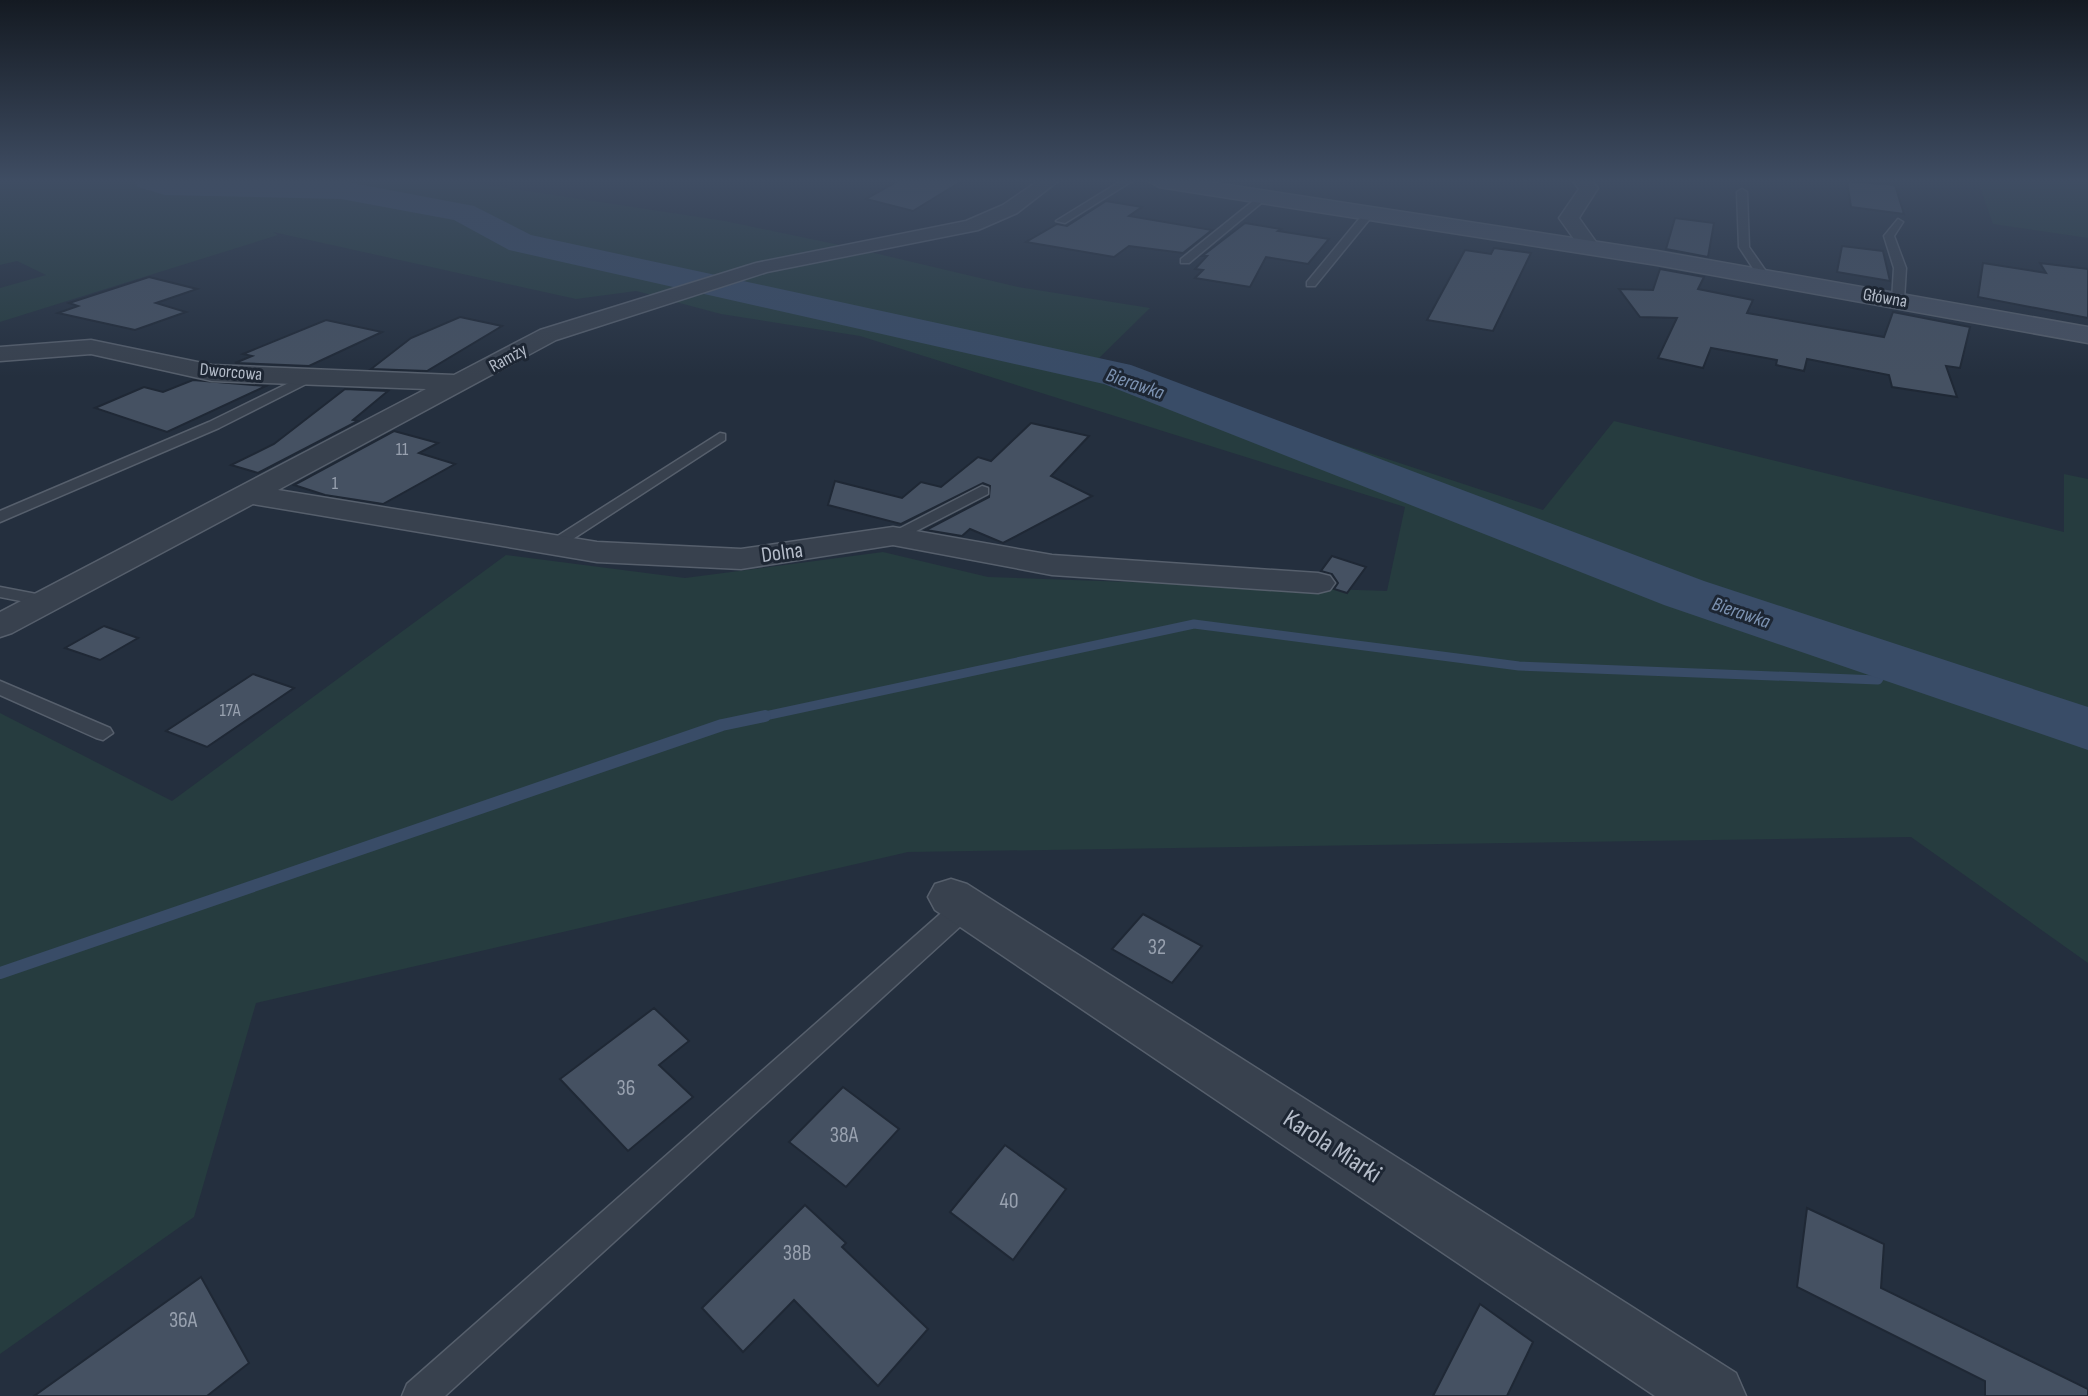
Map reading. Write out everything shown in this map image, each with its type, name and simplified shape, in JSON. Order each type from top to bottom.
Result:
[{"type":"main road","name":"Główna","points":[[1572,246],[2088,335]]},
{"type":"street","name":"Ramży","points":[[0,626],[464,383],[548,335],[763,267],[869,246]]},
{"type":"street","name":"Dworcowa","points":[[0,354],[91,347],[212,373],[464,383]]},
{"type":"street","name":"Dolna","points":[[247,494],[597,552],[741,559],[893,536],[1052,565],[1318,583]]},
{"type":"street","name":"Karola Miarki","points":[[958,902],[1713,1396]]},
{"type":"lane","points":[[1185,261],[1203,246]]},
{"type":"lane","points":[[1311,284],[1342,246]]},
{"type":"lane","points":[[1744,246],[1764,277]]},
{"type":"lane","points":[[1892,246],[1900,268],[1898,300]]},
{"type":"lane","points":[[0,517],[214,425],[309,377]]},
{"type":"lane","points":[[553,544],[720,437]]},
{"type":"lane","points":[[893,536],[982,491]]},
{"type":"lane","points":[[0,592],[46,601]]},
{"type":"lane","points":[[0,687],[103,733]]},
{"type":"lane","points":[[419,1396],[958,902]]},
{"type":"green space","points":[[0,246],[242,246],[0,322],[0,288],[46,275],[17,261],[0,265]]},
{"type":"green space","points":[[337,246],[524,246],[696,282],[652,295],[636,291],[576,299]]},
{"type":"green space","points":[[543,246],[849,247],[701,282]]},
{"type":"green space","points":[[866,251],[1018,287],[1150,308],[1094,363],[1543,510],[1614,421],[2064,532],[2064,474],[2088,479],[2088,963],[1911,837],[908,852],[256,1003],[194,1217],[0,1354],[0,713],[172,801],[506,555],[685,578],[883,552],[988,577],[1387,591],[1405,507],[860,336],[721,314],[676,302],[770,271]]},
{"type":"building","points":[[1050,246],[1129,246],[1114,257]]},
{"type":"building","points":[[1130,246],[1192,246],[1183,253]]},
{"type":"building","points":[[1215,246],[1323,246],[1308,264],[1266,257],[1250,287],[1195,278],[1203,270],[1195,269],[1207,256],[1202,256]]},
{"type":"building","points":[[1667,246],[1710,246],[1708,257],[1666,249]]},
{"type":"building","points":[[1842,246],[1883,251],[1890,281],[1837,272]]},
{"type":"building","points":[[1494,248],[1531,253],[1493,331],[1427,320],[1465,250],[1491,254]]},
{"type":"building","points":[[1983,263],[2046,273],[2040,263],[2088,269],[2088,318],[1978,297]]},
{"type":"building","points":[[1660,269],[1704,277],[1698,289],[1753,300],[1747,313],[1884,337],[1893,312],[1970,327],[1960,368],[1946,366],[1957,397],[1892,387],[1889,375],[1807,359],[1804,371],[1776,365],[1777,360],[1711,348],[1703,368],[1658,358],[1677,318],[1640,317],[1619,289],[1653,290]]},
{"type":"building","points":[[149,277],[197,289],[156,303],[186,312],[135,330],[58,313],[78,306],[69,303]]},
{"type":"building","points":[[460,317],[502,326],[427,371],[371,369],[411,338]]},
{"type":"building","points":[[326,320],[382,332],[309,366],[235,363],[252,356],[243,354]]},
{"type":"building","points":[[193,380],[266,386],[167,432],[95,408],[144,387],[163,392]]},
{"type":"building","points":[[345,389],[388,391],[353,420],[358,421],[258,473],[231,465],[274,444]]},
{"type":"building","points":[[1031,423],[1089,436],[1051,476],[1092,496],[1003,543],[970,529],[962,536],[926,530],[989,497],[990,486],[983,483],[901,524],[828,505],[835,481],[902,498],[921,482],[941,487],[978,457],[991,461]]},
{"type":"building","points":[[394,431],[438,443],[419,453],[455,464],[383,504],[325,495],[294,485]]},
{"type":"building","points":[[1332,556],[1366,567],[1347,593],[1334,589],[1338,583],[1332,574],[1321,571]]},
{"type":"building","points":[[104,626],[138,638],[100,660],[65,648]]},
{"type":"building","points":[[253,674],[294,688],[207,747],[166,731]]},
{"type":"building","points":[[1143,914],[1202,946],[1172,983],[1112,949]]},
{"type":"building","points":[[654,1008],[689,1041],[659,1065],[693,1097],[628,1151],[560,1079]]},
{"type":"building","points":[[843,1087],[899,1129],[846,1187],[789,1142]]},
{"type":"building","points":[[1005,1145],[1066,1189],[1013,1260],[950,1212]]},
{"type":"building","points":[[805,1205],[846,1243],[842,1247],[928,1329],[878,1386],[794,1300],[743,1352],[702,1308]]},
{"type":"building","points":[[1807,1208],[1884,1244],[1881,1288],[2088,1389],[2088,1396],[1985,1396],[1985,1381],[1797,1287]]},
{"type":"building","points":[[201,1277],[249,1363],[207,1396],[34,1396]]},
{"type":"building","points":[[1480,1304],[1533,1342],[1507,1396],[1433,1396]]},
{"type":"waterway","name":"Bierawka","points":[[535,246],[1116,374],[1684,593],[2088,729]]},
{"type":"waterway","points":[[756,718],[1194,624],[1519,666],[1878,680],[1890,662]]},
{"type":"waterway","points":[[0,973],[722,725],[765,716]]}]
